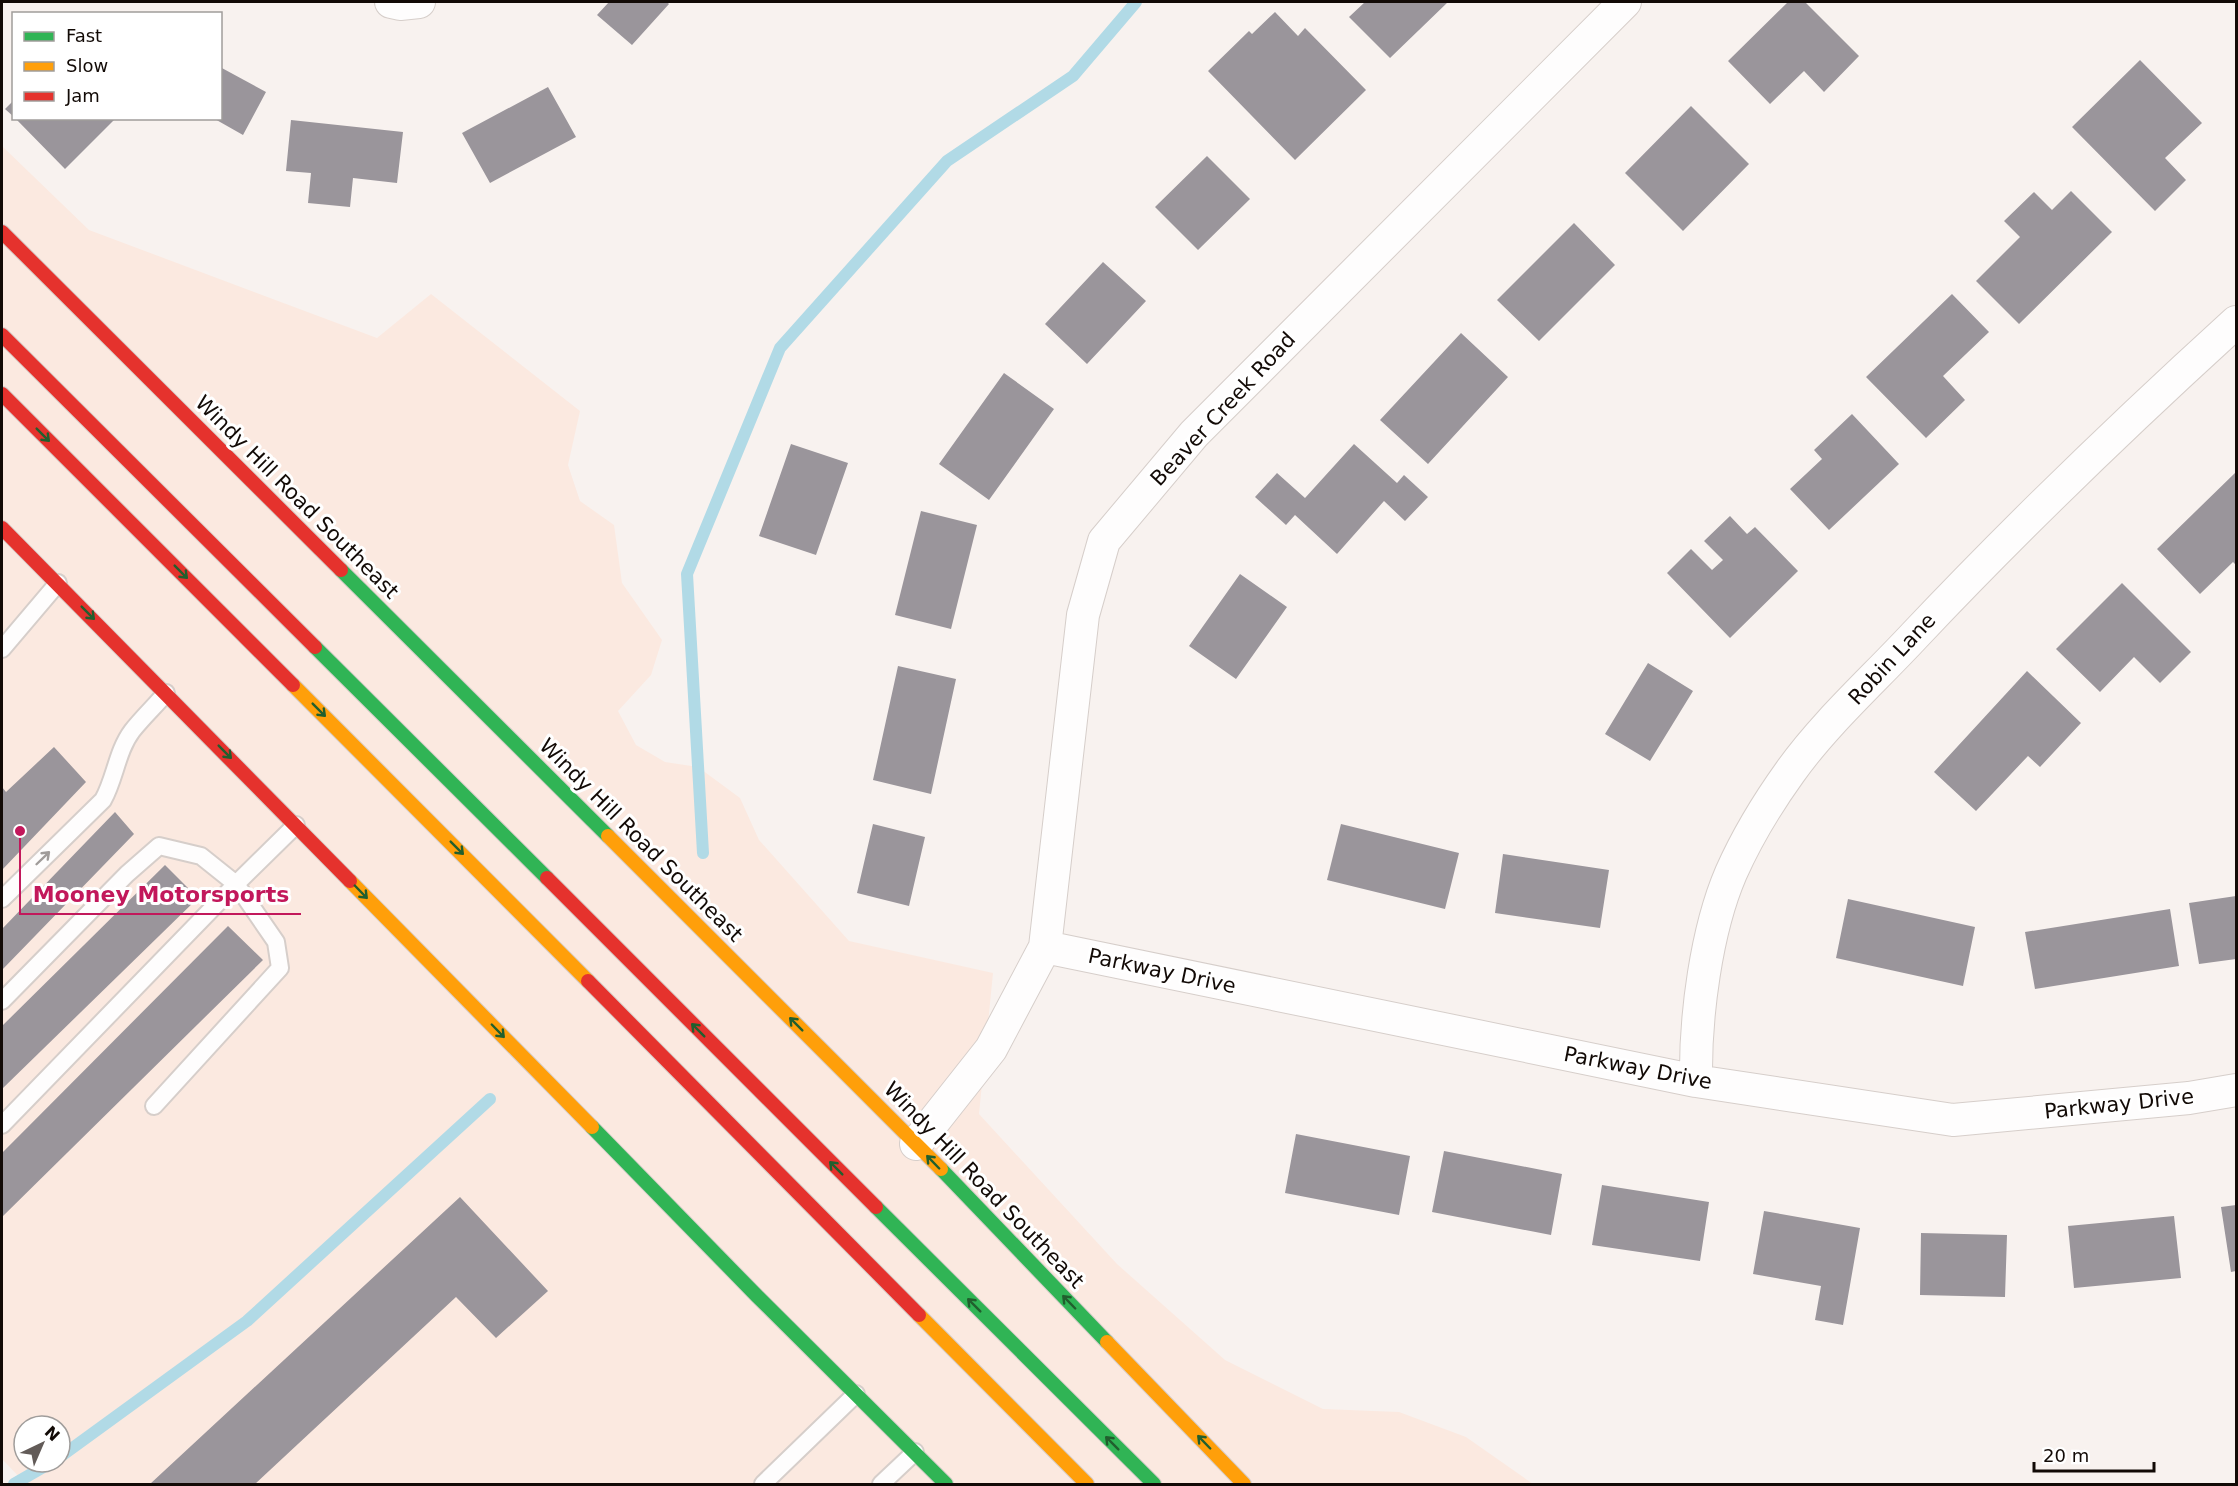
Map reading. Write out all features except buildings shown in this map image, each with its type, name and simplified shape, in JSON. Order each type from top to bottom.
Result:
[{"type":"main road","name":"Windy Hill Road Southeast","points":[[2,232],[916,1144],[1245,1485]]},
{"type":"main road","points":[[2,335],[1154,1485]]},
{"type":"main road","points":[[2,394],[408,798],[1087,1485]]},
{"type":"main road","points":[[2,528],[757,1296],[946,1485]]},
{"type":"street","points":[[391,2],[400,4],[419,2]]},
{"type":"street","name":"Beaver Creek Road","points":[[916,1144],[991,1048],[1045,947],[1083,615],[1104,541],[1194,434],[1625,2]]},
{"type":"street","name":"Robin Lane","points":[[1696,1081],[1696,1043],[1712,931],[1731,874],[1757,820],[1791,770],[1830,725],[1995,550],[2124,424],[2236,322]]},
{"type":"street","name":"Parkway Drive","points":[[1045,947],[1696,1081],[1953,1120],[2189,1098],[2236,1089]]},
{"type":"lane","points":[[2,649],[58,583]]},
{"type":"lane","points":[[2,899],[103,800],[131,732],[166,693]]},
{"type":"lane","points":[[2,1125],[296,825]]},
{"type":"lane","points":[[2,1001],[127,874],[159,846],[201,856],[236,884],[276,942],[280,968],[153,1106]]},
{"type":"lane","points":[[763,1485],[856,1394]]},
{"type":"lane","points":[[882,1485],[915,1452]]},
{"type":"shaded area","points":[[2,146],[89,230],[377,338],[431,294],[580,411],[568,465],[580,501],[614,525],[622,583],[662,640],[651,675],[618,711],[636,745],[665,762],[698,767],[740,798],[759,840],[849,941],[993,973],[979,1114],[1117,1264],[1225,1360],[1323,1409],[1399,1412],[1466,1437],[1533,1484],[26,1484],[16,1474],[72,1474],[72,1414],[12,1414],[12,1469],[2,1459]]},
{"type":"waterway","points":[[703,853],[687,574],[780,348],[947,161],[1073,76],[1136,2]]},
{"type":"waterway","points":[[72,1448],[247,1321],[490,1099]]},
{"type":"waterway","points":[[14,1484],[31,1474]]},
{"type":"traffic: fast","points":[[341,570],[608,836]]},
{"type":"traffic: fast","points":[[315,647],[547,878]]},
{"type":"traffic: fast","points":[[592,1127],[757,1296],[946,1484]]},
{"type":"traffic: fast","points":[[941,1169],[1107,1342]]},
{"type":"traffic: fast","points":[[876,1207],[1154,1484]]},
{"type":"traffic: slow","points":[[293,685],[588,981]]},
{"type":"traffic: slow","points":[[608,836],[941,1169]]},
{"type":"traffic: slow","points":[[350,881],[592,1127]]},
{"type":"traffic: slow","points":[[919,1315],[1087,1484]]},
{"type":"traffic: slow","points":[[1107,1342],[1244,1484]]},
{"type":"traffic: jam","points":[[2,232],[341,570]]},
{"type":"traffic: jam","points":[[2,335],[315,647]]},
{"type":"traffic: jam","points":[[2,394],[293,685]]},
{"type":"traffic: jam","points":[[2,528],[350,881]]},
{"type":"traffic: jam","points":[[547,878],[876,1207]]},
{"type":"traffic: jam","points":[[588,981],[919,1315]]},
{"type":"place","name":"Mooney Motorsports","points":[[20,831]]}]
